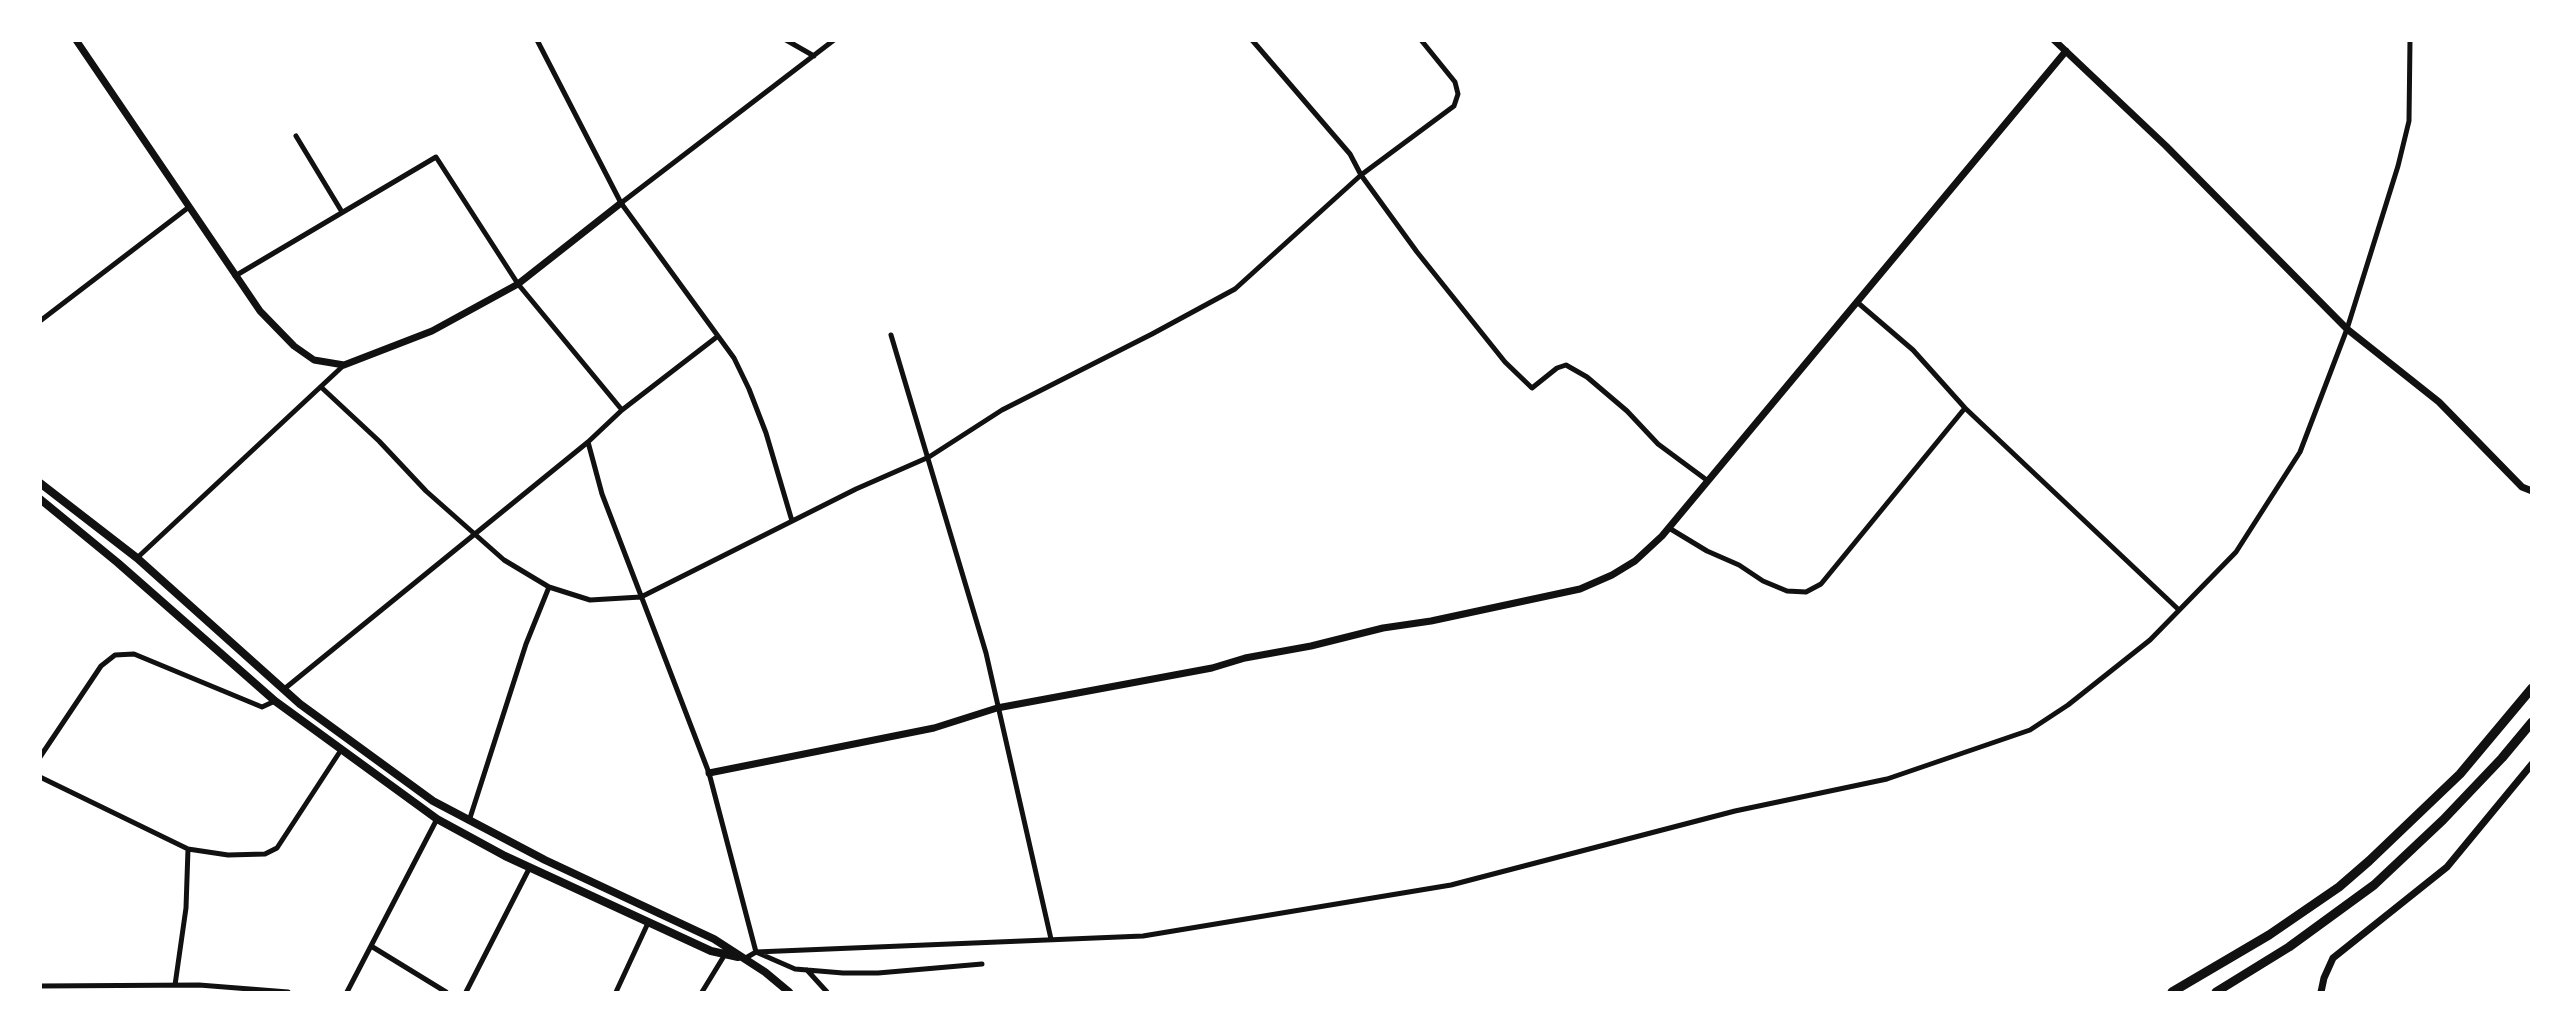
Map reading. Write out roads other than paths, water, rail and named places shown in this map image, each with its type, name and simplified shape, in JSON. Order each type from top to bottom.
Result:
[{"type":"highway","points":[[2172,993],[2270,935],[2339,886],[2369,861],[2460,774],[2532,688]]},
{"type":"highway","points":[[2216,993],[2289,947],[2374,885],[2443,820],[2502,758],[2532,722]]},
{"type":"main road","points":[[40,483],[137,558],[283,690],[434,801],[584,879],[714,939],[765,972],[789,992]]},
{"type":"main road","points":[[40,499],[118,563],[275,701],[437,819],[472,839],[648,922],[724,956],[741,958]]},
{"type":"street","points":[[76,40],[260,311],[294,346],[314,360],[344,365]]},
{"type":"street","points":[[537,40],[621,203],[734,358],[750,389],[766,433],[792,521]]},
{"type":"street","points":[[786,40],[794,42],[814,56]]},
{"type":"street","points":[[137,558],[344,365],[432,331],[518,284],[834,40]]},
{"type":"street","points":[[1252,40],[1350,154],[1361,175],[1417,252],[1505,362],[1532,388],[1557,368],[1566,365],[1587,376],[1628,411],[1658,444],[1708,481]]},
{"type":"street","points":[[321,387],[426,491],[504,560],[549,587],[590,600],[641,597],[856,489],[929,457],[1002,410],[1235,289],[1361,175],[1454,106],[1458,94],[1455,82],[1421,40]]},
{"type":"street","points":[[2054,40],[2166,146],[2347,329],[2439,402],[2522,487],[2532,490]]},
{"type":"street","points":[[741,958],[756,952],[1143,936],[1451,885],[1735,811],[1887,779],[2030,730],[2068,705],[2150,640],[2236,552],[2300,452],[2347,329],[2398,166],[2409,121],[2410,40]]},
{"type":"street","points":[[708,772],[934,728],[997,708],[1212,668],[1245,658],[1311,646],[1383,628],[1431,621],[1580,589],[1612,575],[1635,561],[1669,528],[2066,51]]},
{"type":"street","points":[[296,136],[342,212]]},
{"type":"street","points":[[235,276],[436,157],[518,284],[622,410]]},
{"type":"street","points":[[40,321],[189,207]]},
{"type":"street","points":[[1857,302],[1913,350],[1965,408],[2179,610]]},
{"type":"street","points":[[891,335],[986,653],[1051,939]]},
{"type":"street","points":[[283,690],[588,442],[622,410],[718,336]]},
{"type":"street","points":[[1669,528],[1707,551],[1739,565],[1763,581],[1787,591],[1806,592],[1821,584],[1965,408]]},
{"type":"street","points":[[588,442],[602,494],[708,772],[756,952]]},
{"type":"street","points":[[469,821],[526,644],[549,587]]},
{"type":"street","points":[[40,757],[100,666],[115,655],[134,654],[262,707],[275,701]]},
{"type":"street","points":[[40,777],[188,849],[228,855],[265,854],[276,848],[340,750]]},
{"type":"street","points":[[2321,993],[2324,978],[2333,958],[2447,867],[2532,764]]},
{"type":"street","points":[[347,993],[437,819]]},
{"type":"street","points":[[175,985],[186,908],[188,849]]},
{"type":"street","points":[[466,993],[530,867]]},
{"type":"street","points":[[616,993],[648,922]]},
{"type":"street","points":[[371,946],[446,993]]},
{"type":"street","points":[[756,952],[795,969],[843,973],[878,973],[982,964]]},
{"type":"street","points":[[702,993],[724,956]]},
{"type":"street","points":[[807,970],[827,993]]},
{"type":"street","points":[[40,986],[175,985],[288,993]]}]
